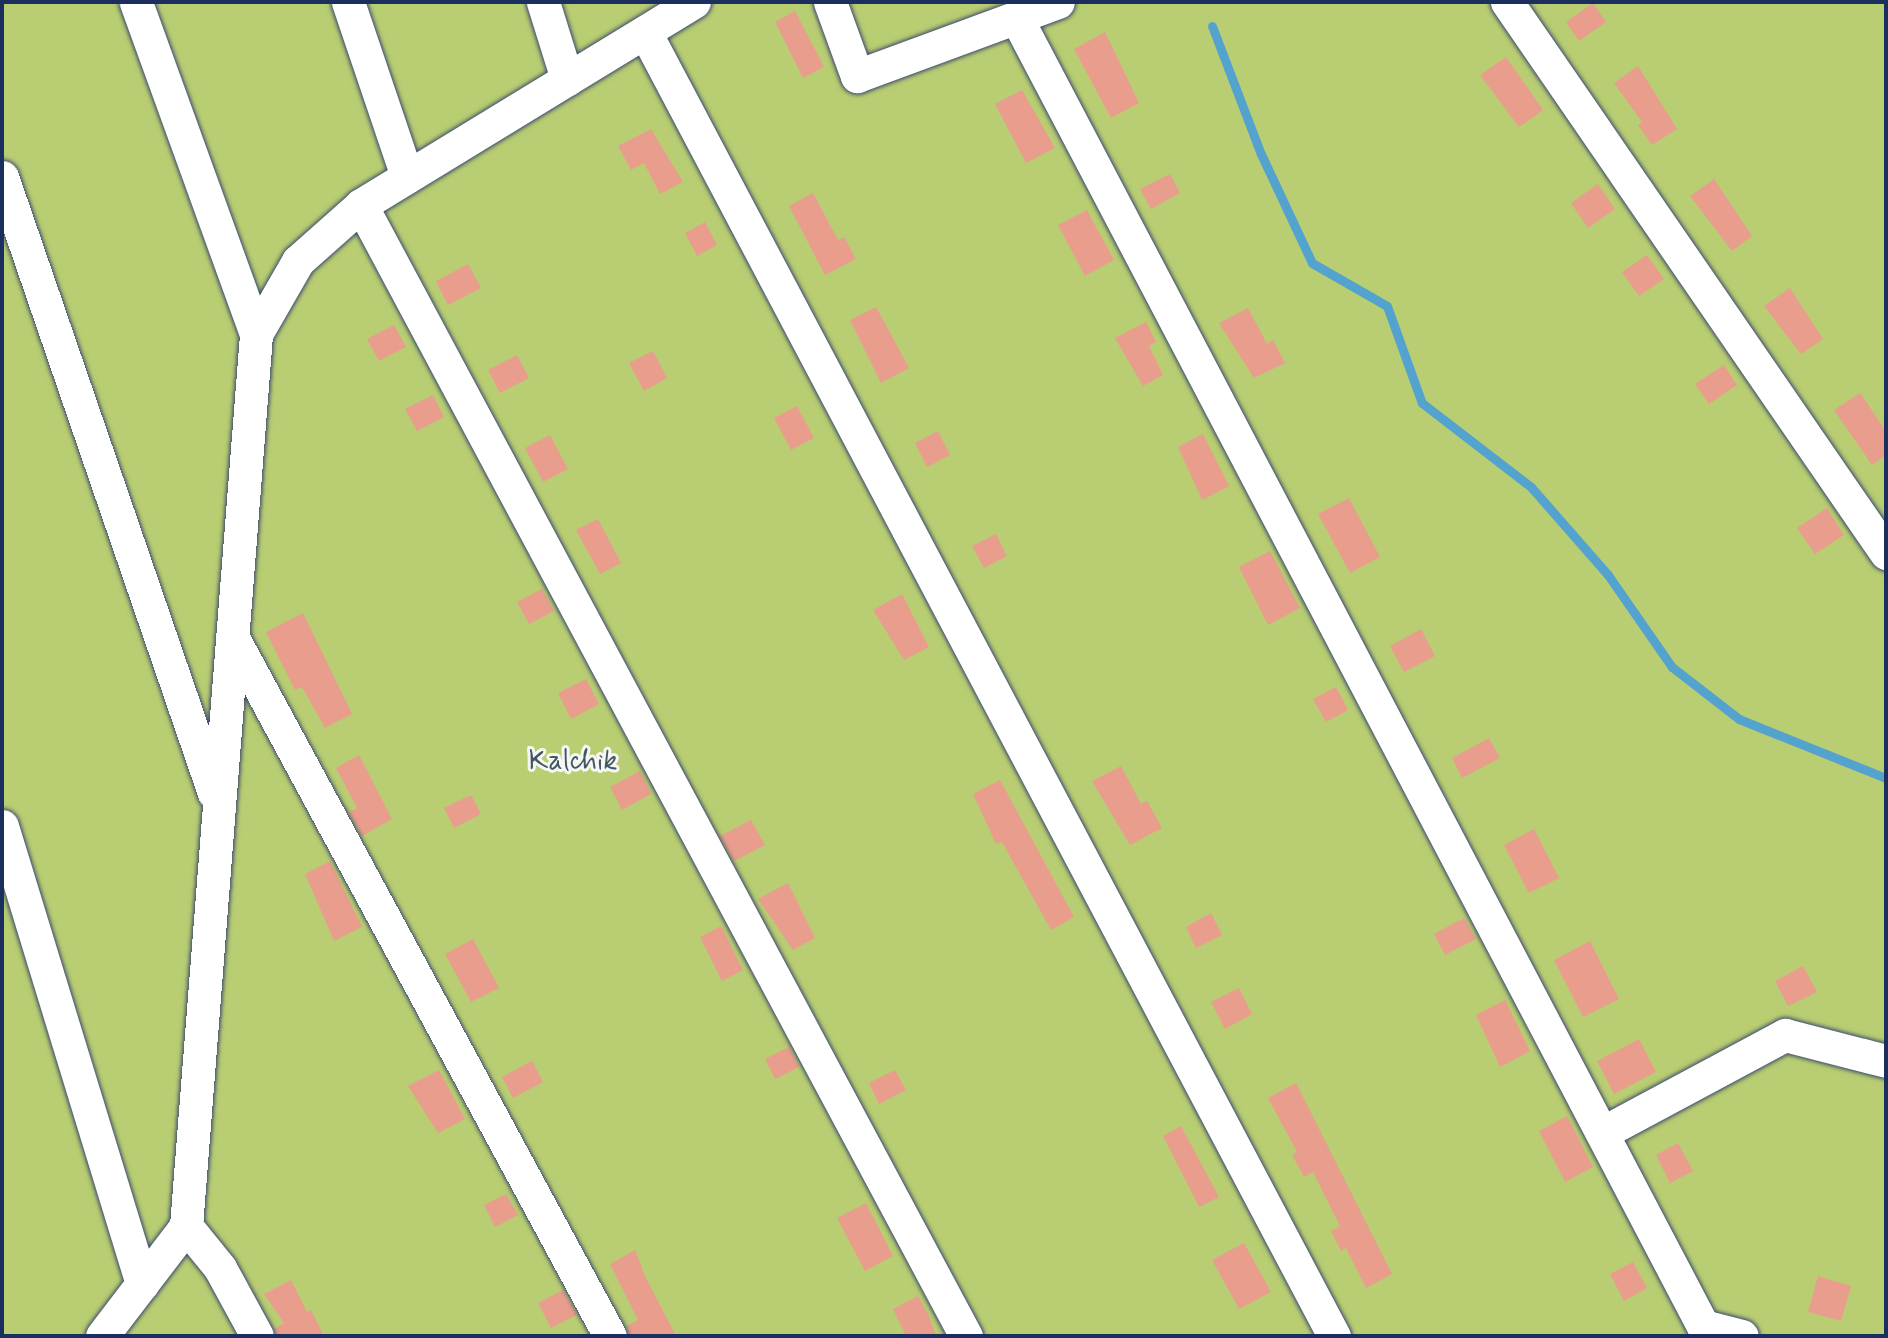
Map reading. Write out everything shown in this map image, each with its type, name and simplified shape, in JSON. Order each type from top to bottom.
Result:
[{"type":"lane","points":[[102,1336],[186,1226],[256,334],[136,2]]},
{"type":"lane","points":[[348,2],[407,177]]},
{"type":"lane","points":[[543,2],[567,79]]},
{"type":"lane","points":[[256,334],[298,261],[361,205],[694,2]]},
{"type":"lane","points":[[830,2],[857,76],[1058,2]]},
{"type":"lane","points":[[1507,2],[1886,552]]},
{"type":"lane","points":[[1016,17],[1703,1326],[1742,1336]]},
{"type":"lane","points":[[645,32],[1334,1336]]},
{"type":"lane","points":[[2,177],[219,807]]},
{"type":"lane","points":[[361,205],[966,1336]]},
{"type":"lane","points":[[233,638],[610,1336]]},
{"type":"lane","points":[[2,826],[142,1284]]},
{"type":"lane","points":[[1602,1133],[1785,1035],[1886,1061]]},
{"type":"lane","points":[[186,1226],[220,1268],[257,1336]]},
{"type":"green space","name":"Kalchik","points":[[2,2],[1886,2],[1886,1336],[2,1336]]},
{"type":"building","points":[[1593,3],[1606,22],[1579,41],[1566,22]]},
{"type":"building","points":[[795,11],[824,67],[803,78],[775,22]]},
{"type":"building","points":[[1105,32],[1139,103],[1111,118],[1074,49]]},
{"type":"building","points":[[1506,57],[1543,110],[1519,127],[1480,75]]},
{"type":"building","points":[[1638,66],[1677,129],[1652,145],[1638,125],[1642,122],[1614,83]]},
{"type":"building","points":[[1022,90],[1055,148],[1026,163],[995,104]]},
{"type":"building","points":[[651,129],[683,182],[660,194],[644,163],[631,170],[618,146]]},
{"type":"building","points":[[1170,174],[1180,193],[1151,209],[1140,189]]},
{"type":"building","points":[[1714,179],[1752,236],[1732,251],[1690,196]]},
{"type":"building","points":[[1598,184],[1615,209],[1588,228],[1571,203]]},
{"type":"building","points":[[813,193],[838,240],[844,237],[856,259],[825,275],[789,206]]},
{"type":"building","points":[[1087,210],[1114,260],[1085,276],[1058,225]]},
{"type":"building","points":[[705,222],[717,245],[697,256],[685,233]]},
{"type":"building","points":[[1647,255],[1664,279],[1639,296],[1622,272]]},
{"type":"building","points":[[468,264],[481,288],[448,305],[436,281]]},
{"type":"building","points":[[1790,288],[1823,339],[1801,354],[1764,306]]},
{"type":"building","points":[[876,307],[909,368],[881,383],[850,320]]},
{"type":"building","points":[[1248,308],[1267,344],[1273,340],[1285,363],[1254,378],[1219,323]]},
{"type":"building","points":[[1146,322],[1156,342],[1149,346],[1163,375],[1143,386],[1115,338]]},
{"type":"building","points":[[394,325],[406,347],[379,361],[367,339]]},
{"type":"building","points":[[653,351],[667,378],[644,391],[629,363]]},
{"type":"building","points":[[517,355],[529,378],[500,393],[488,370]]},
{"type":"building","points":[[1724,365],[1737,385],[1709,404],[1695,384]]},
{"type":"building","points":[[1860,393],[1886,431],[1886,455],[1872,465],[1834,410]]},
{"type":"building","points":[[433,395],[444,417],[417,431],[405,409]]},
{"type":"building","points":[[797,406],[814,438],[791,450],[774,418]]},
{"type":"building","points":[[938,431],[950,455],[927,467],[915,443]]},
{"type":"building","points":[[1203,434],[1229,486],[1202,500],[1178,447]]},
{"type":"building","points":[[550,435],[568,469],[543,482],[525,448]]},
{"type":"building","points":[[1349,498],[1380,557],[1350,573],[1318,514]]},
{"type":"building","points":[[1827,508],[1844,535],[1815,554],[1797,528]]},
{"type":"building","points":[[598,519],[621,563],[600,574],[576,530]]},
{"type":"building","points":[[996,534],[1007,556],[984,568],[972,546]]},
{"type":"building","points":[[1270,551],[1300,608],[1268,625],[1239,567]]},
{"type":"building","points":[[542,589],[554,611],[529,624],[517,602]]},
{"type":"building","points":[[902,594],[929,647],[904,660],[873,610]]},
{"type":"building","points":[[303,613],[352,714],[325,728],[302,687],[295,690],[266,632]]},
{"type":"building","points":[[1421,629],[1435,656],[1404,672],[1390,646]]},
{"type":"building","points":[[586,679],[599,704],[571,719],[558,693]]},
{"type":"building","points":[[1336,687],[1348,710],[1326,722],[1313,699]]},
{"type":"building","points":[[1489,738],[1500,758],[1462,778],[1452,758]]},
{"type":"building","points":[[359,755],[392,819],[362,836],[349,812],[357,808],[336,768]]},
{"type":"building","points":[[1121,766],[1141,804],[1147,801],[1162,828],[1130,845],[1092,781]]},
{"type":"building","points":[[640,771],[651,794],[622,810],[610,787]]},
{"type":"building","points":[[1000,780],[1074,917],[1051,930],[1002,842],[996,844],[973,794]]},
{"type":"building","points":[[471,795],[481,814],[454,828],[444,808]]},
{"type":"building","points":[[751,820],[765,845],[734,861],[720,836]]},
{"type":"building","points":[[1534,829],[1559,878],[1529,893],[1504,845]]},
{"type":"building","points":[[330,861],[362,927],[334,941],[305,874]]},
{"type":"building","points":[[788,883],[815,938],[793,950],[758,899]]},
{"type":"building","points":[[1211,913],[1222,935],[1196,948],[1186,927]]},
{"type":"building","points":[[1464,918],[1476,939],[1445,955],[1434,934]]},
{"type":"building","points":[[721,926],[743,970],[722,981],[700,937]]},
{"type":"building","points":[[473,939],[499,988],[471,1002],[445,954]]},
{"type":"building","points":[[1590,941],[1619,999],[1583,1017],[1554,960]]},
{"type":"building","points":[[1803,966],[1817,992],[1788,1006],[1775,981]]},
{"type":"building","points":[[1239,988],[1252,1014],[1225,1029],[1211,1002]]},
{"type":"building","points":[[1505,1000],[1530,1051],[1500,1067],[1476,1015]]},
{"type":"building","points":[[1639,1039],[1656,1072],[1614,1094],[1597,1061]]},
{"type":"building","points":[[789,1047],[799,1067],[775,1079],[765,1059]]},
{"type":"building","points":[[532,1061],[543,1082],[513,1098],[502,1077]]},
{"type":"building","points":[[439,1070],[465,1119],[438,1133],[408,1086]]},
{"type":"building","points":[[895,1070],[906,1090],[879,1104],[869,1083]]},
{"type":"building","points":[[1296,1083],[1392,1274],[1366,1288],[1346,1248],[1341,1251],[1331,1231],[1340,1226],[1313,1172],[1304,1177],[1292,1155],[1297,1152],[1268,1098]]},
{"type":"building","points":[[1567,1116],[1593,1167],[1565,1182],[1539,1131]]},
{"type":"building","points":[[1181,1126],[1219,1197],[1199,1207],[1163,1136]]},
{"type":"building","points":[[1678,1143],[1693,1171],[1670,1183],[1656,1155]]},
{"type":"building","points":[[506,1194],[518,1215],[495,1227],[484,1205]]},
{"type":"building","points":[[866,1203],[893,1256],[865,1271],[837,1218]]},
{"type":"building","points":[[1244,1243],[1271,1292],[1239,1309],[1212,1260]]},
{"type":"building","points":[[635,1250],[645,1276],[676,1336],[629,1336],[627,1326],[638,1320],[610,1264]]},
{"type":"building","points":[[1633,1262],[1647,1288],[1624,1301],[1610,1274]]},
{"type":"building","points":[[1818,1276],[1851,1286],[1841,1321],[1808,1312]]},
{"type":"building","points":[[291,1280],[307,1312],[311,1310],[324,1336],[276,1336],[274,1329],[284,1323],[264,1294]]},
{"type":"building","points":[[563,1290],[577,1315],[551,1328],[538,1303]]},
{"type":"building","points":[[918,1296],[936,1336],[906,1336],[893,1309]]},
{"type":"waterway","points":[[1212,26],[1261,154],[1312,263],[1387,306],[1422,403],[1531,487],[1608,575],[1672,667],[1739,719],[1886,778]]}]
